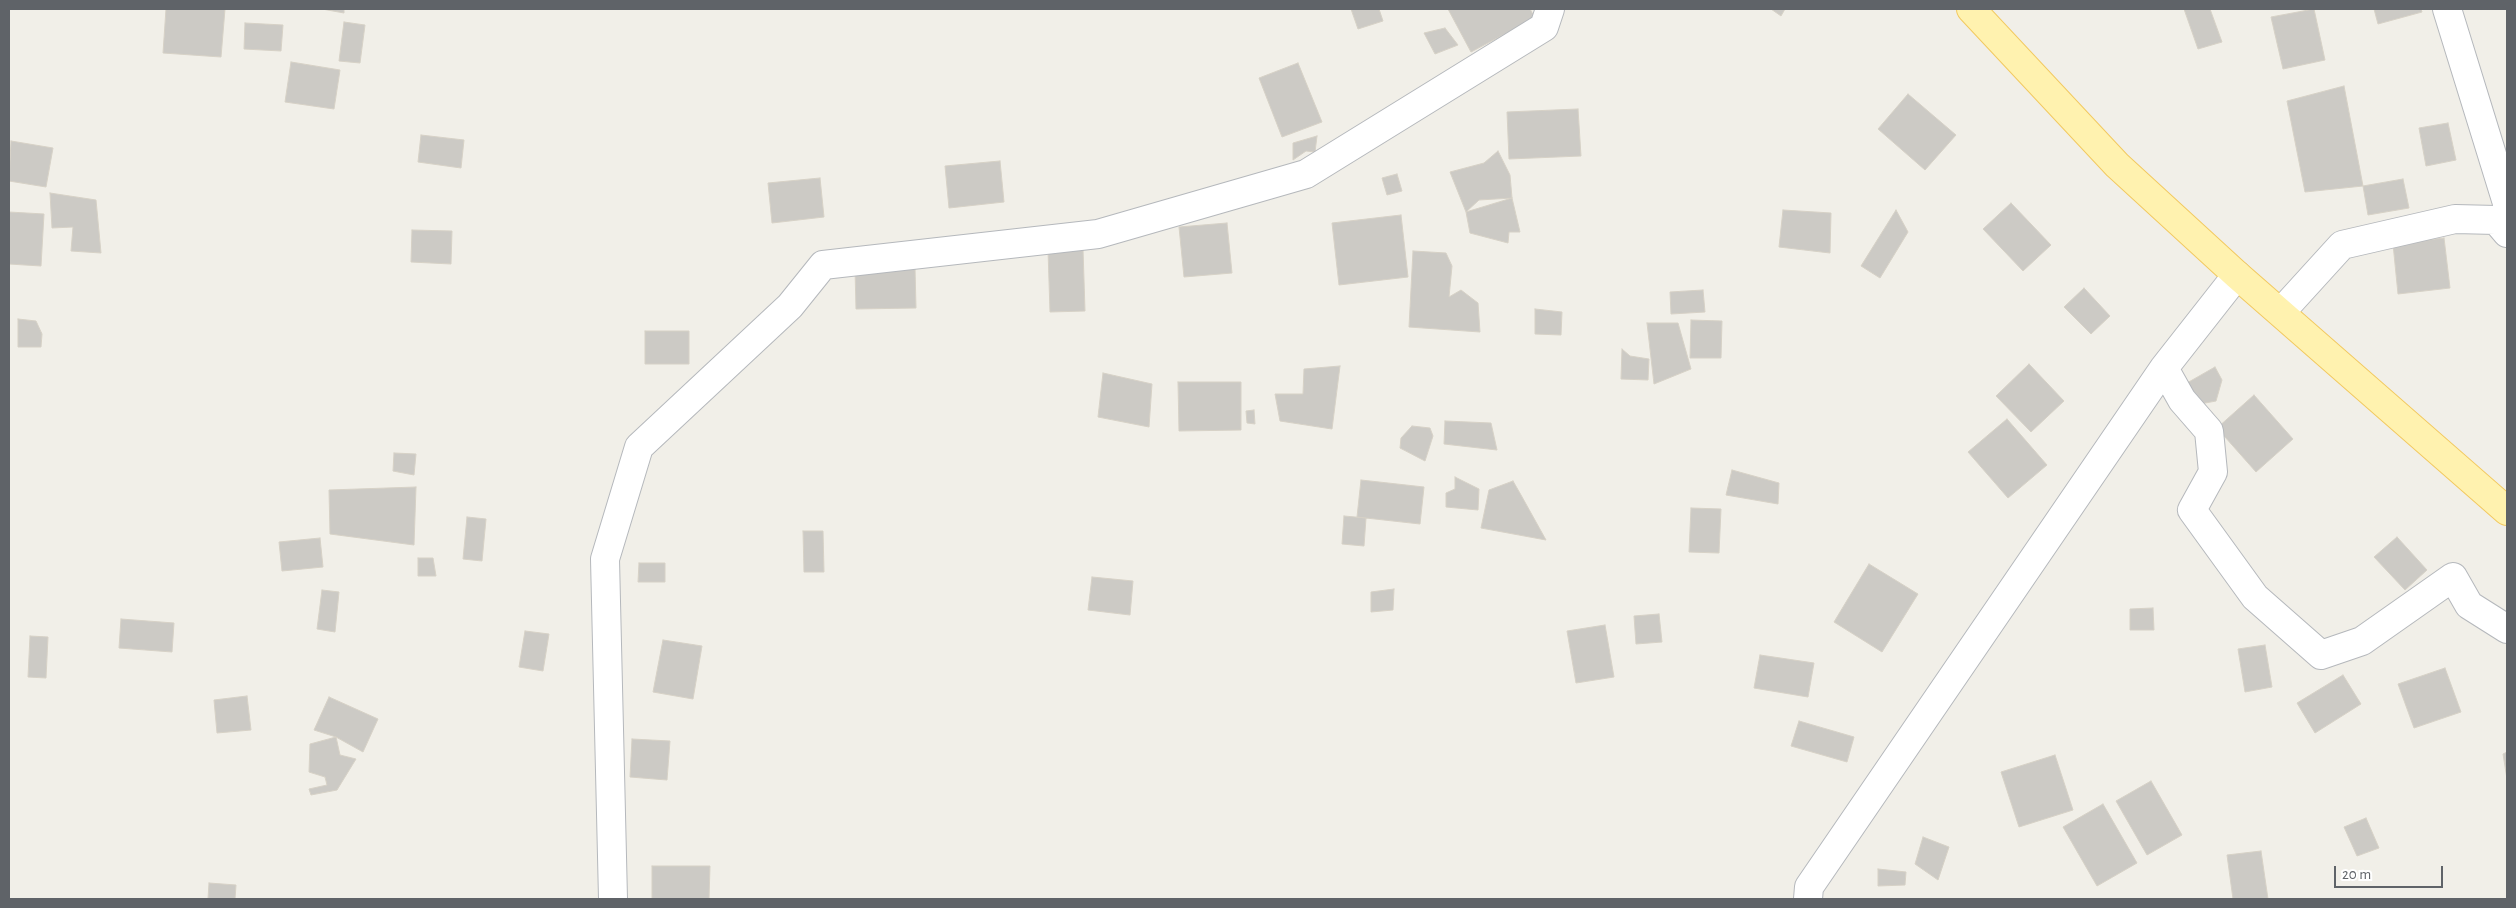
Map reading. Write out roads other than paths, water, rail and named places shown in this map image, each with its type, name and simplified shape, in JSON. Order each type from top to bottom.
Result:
[{"type":"main road","points":[[1971,9],[2117,164],[2237,275],[2507,511]]},
{"type":"street","points":[[613,899],[605,559],[639,447],[790,306],[823,264],[1098,234],[1306,174],[1544,27],[1550,9]]},
{"type":"street","points":[[2447,9],[2507,202]]},
{"type":"street","points":[[2281,312],[2342,244],[2455,219],[2496,220],[2507,233]]},
{"type":"street","points":[[1808,899],[1808,887],[2164,368],[2237,275]]},
{"type":"street","points":[[2164,368],[2182,400],[2209,431],[2214,472],[2192,510],[2255,597],[2321,655],[2362,641],[2454,577],[2469,605],[2507,630]]}]
